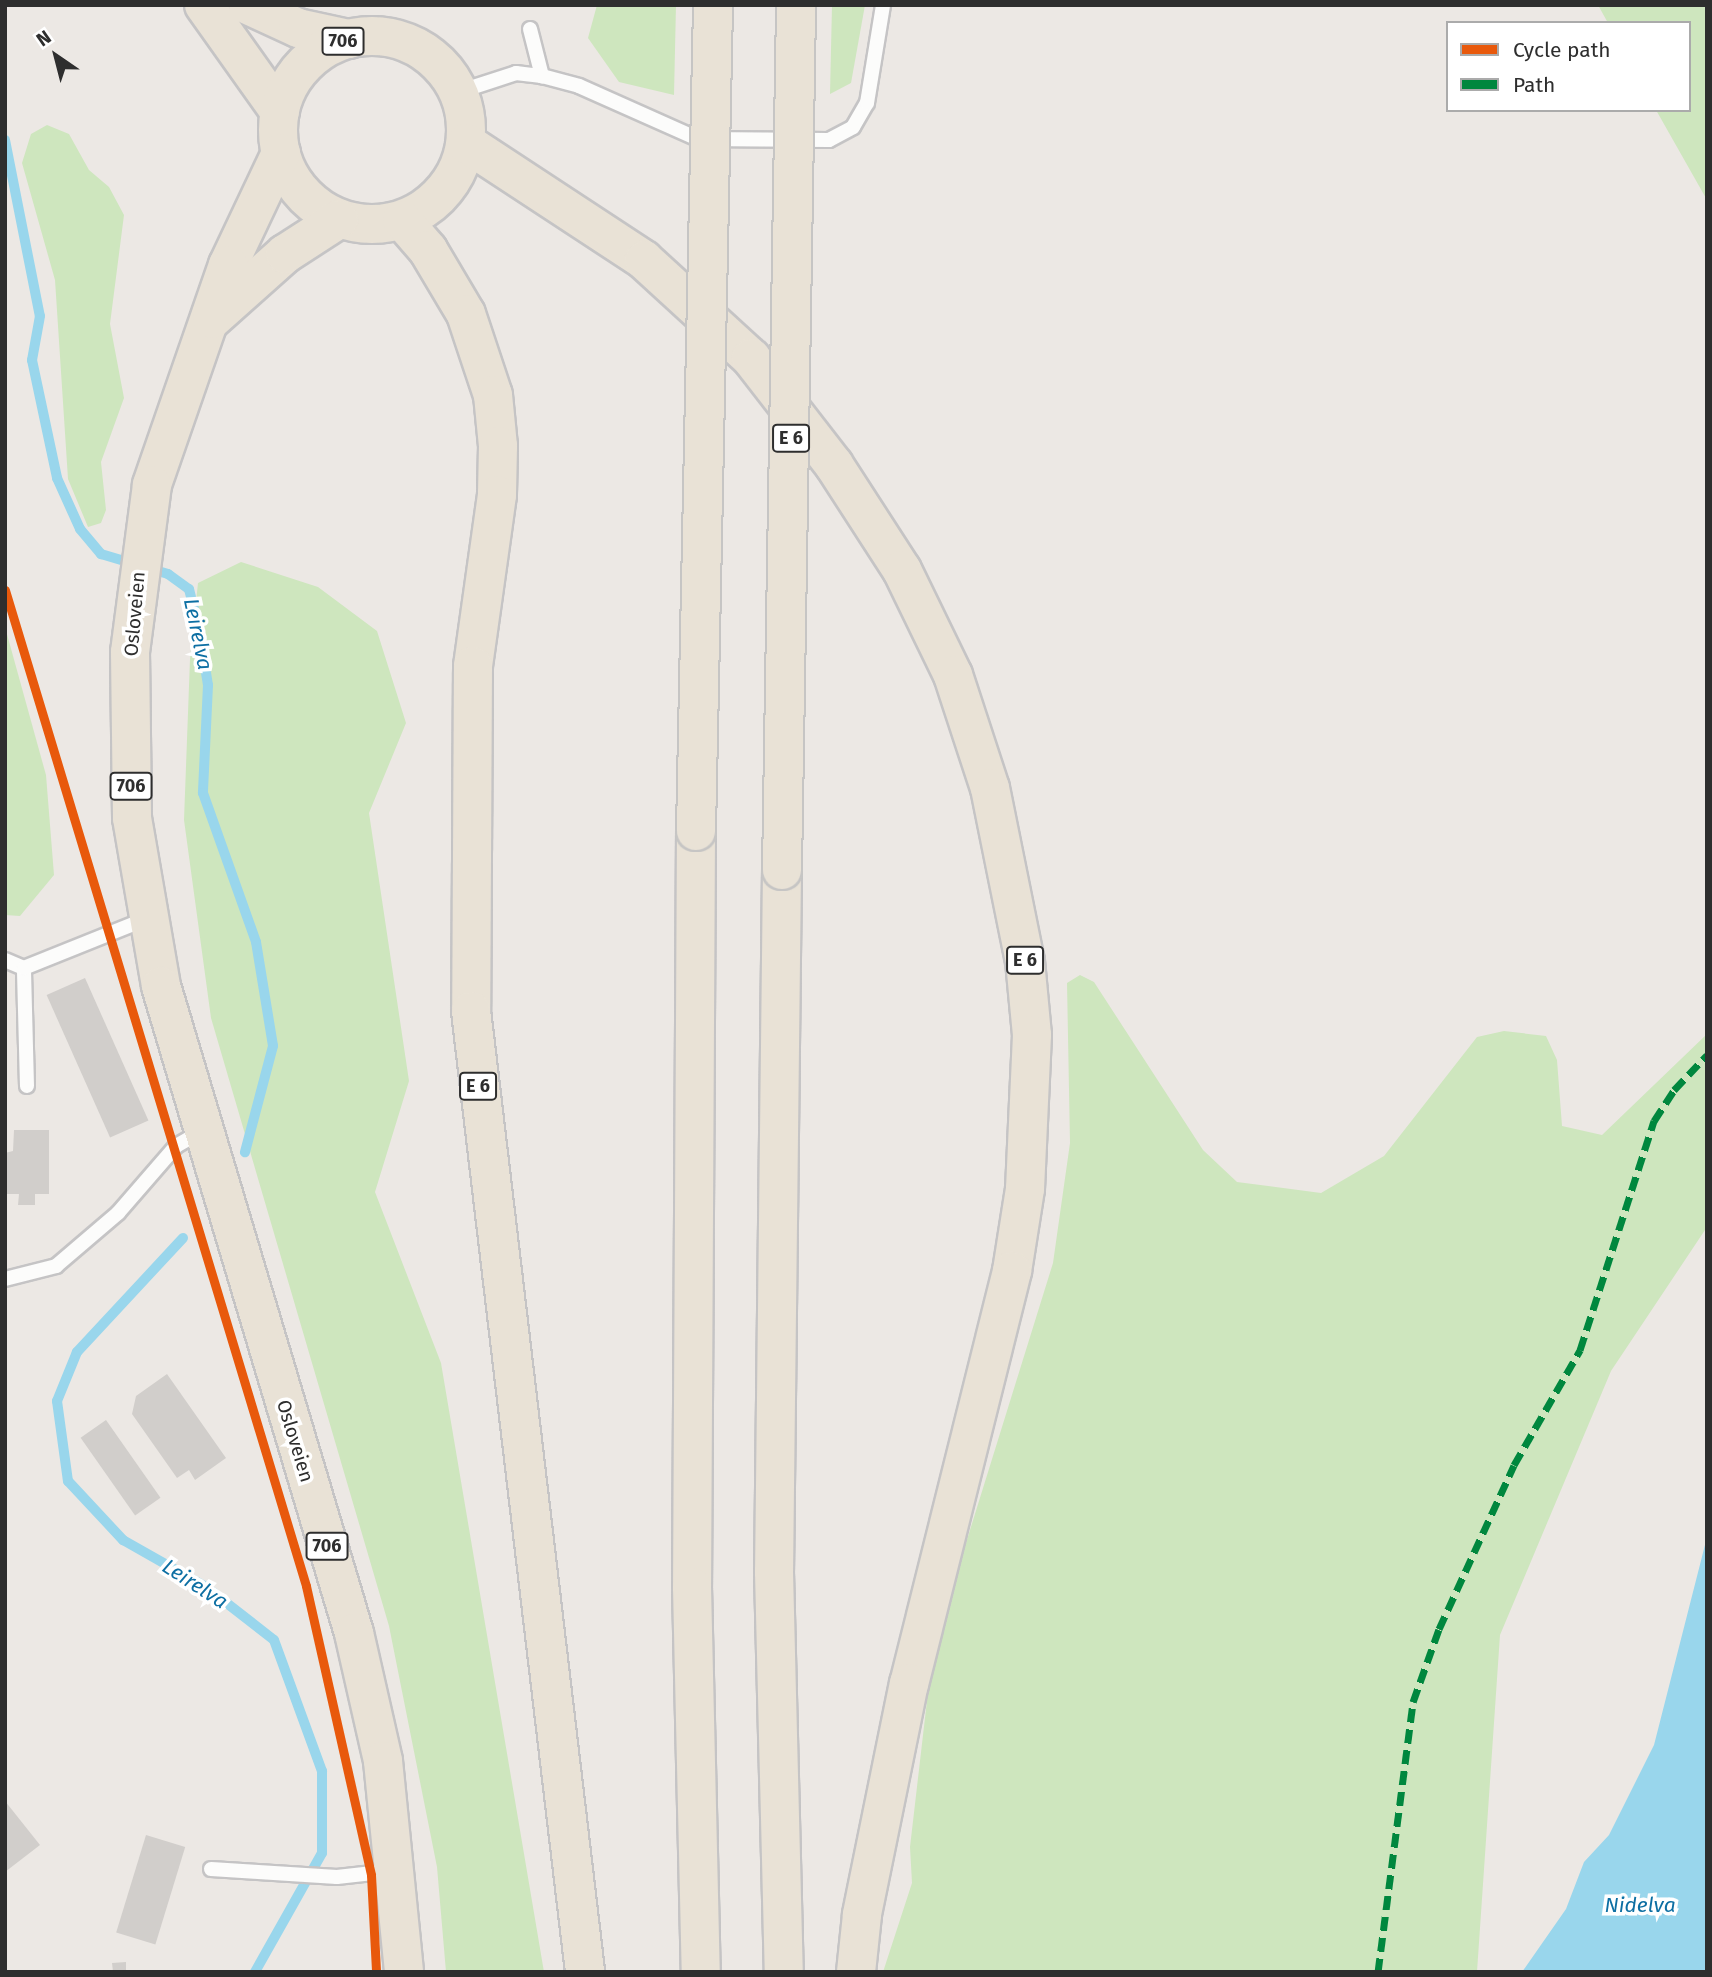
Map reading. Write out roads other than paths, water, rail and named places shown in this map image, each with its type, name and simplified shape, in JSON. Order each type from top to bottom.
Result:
[{"type":"highway","points":[[204,5],[280,112]]},
{"type":"highway","name":"706","points":[[248,5],[298,28],[349,38],[398,40],[421,49],[440,64],[458,92],[466,143],[452,182],[421,211],[402,220],[371,225],[339,219],[304,196],[281,153],[280,112],[291,82],[306,63],[349,38]]},
{"type":"highway","points":[[701,1972],[692,1587],[696,831],[713,5]]},
{"type":"highway","name":"E 6","points":[[784,1972],[774,1573],[796,5]]},
{"type":"highway","name":"E 6","points":[[466,143],[644,260],[751,358],[834,465],[902,570],[953,675],[990,788],[1025,961],[1031,1023],[1025,1189],[1012,1272],[909,1683],[862,1915],[856,1972]]},
{"type":"highway","name":"Osloveien","points":[[281,153],[228,265],[212,319],[181,392],[152,485],[130,652],[132,818],[146,919],[200,1132],[354,1633],[383,1761],[397,1869],[404,1972]]},
{"type":"highway","name":"Osloveien","points":[[212,319],[285,254],[339,219]]},
{"type":"highway","name":"E 6","points":[[402,220],[428,250],[466,314],[493,395],[498,446],[497,495],[473,666],[471,1011],[585,1972]]},
{"type":"lane","points":[[458,92],[516,73],[542,76],[579,86],[698,139],[829,140],[853,127],[867,103],[883,5]]},
{"type":"lane","points":[[530,29],[542,76]]},
{"type":"lane","points":[[5,960],[24,968],[146,919]]},
{"type":"lane","points":[[24,968],[27,1086]]},
{"type":"lane","points":[[5,1279],[56,1266],[72,1254],[118,1213],[176,1146],[200,1132]]},
{"type":"lane","points":[[211,1870],[278,1870],[337,1877],[397,1869]]},
{"type":"water","name":"Nidelva","points":[[1707,1537],[1707,1972],[1522,1972],[1566,1909],[1584,1862],[1609,1835],[1654,1745]]},
{"type":"waterway","name":"Leirelva","points":[[5,140],[40,316],[32,360],[57,478],[80,529],[101,554],[168,574],[189,589],[199,629],[208,685],[203,793],[256,942],[273,1046],[245,1152]]},
{"type":"waterway","name":"Leirelva","points":[[183,1238],[77,1352],[57,1401],[68,1481],[123,1540],[206,1587],[274,1640],[322,1771],[322,1853],[255,1972]]}]
